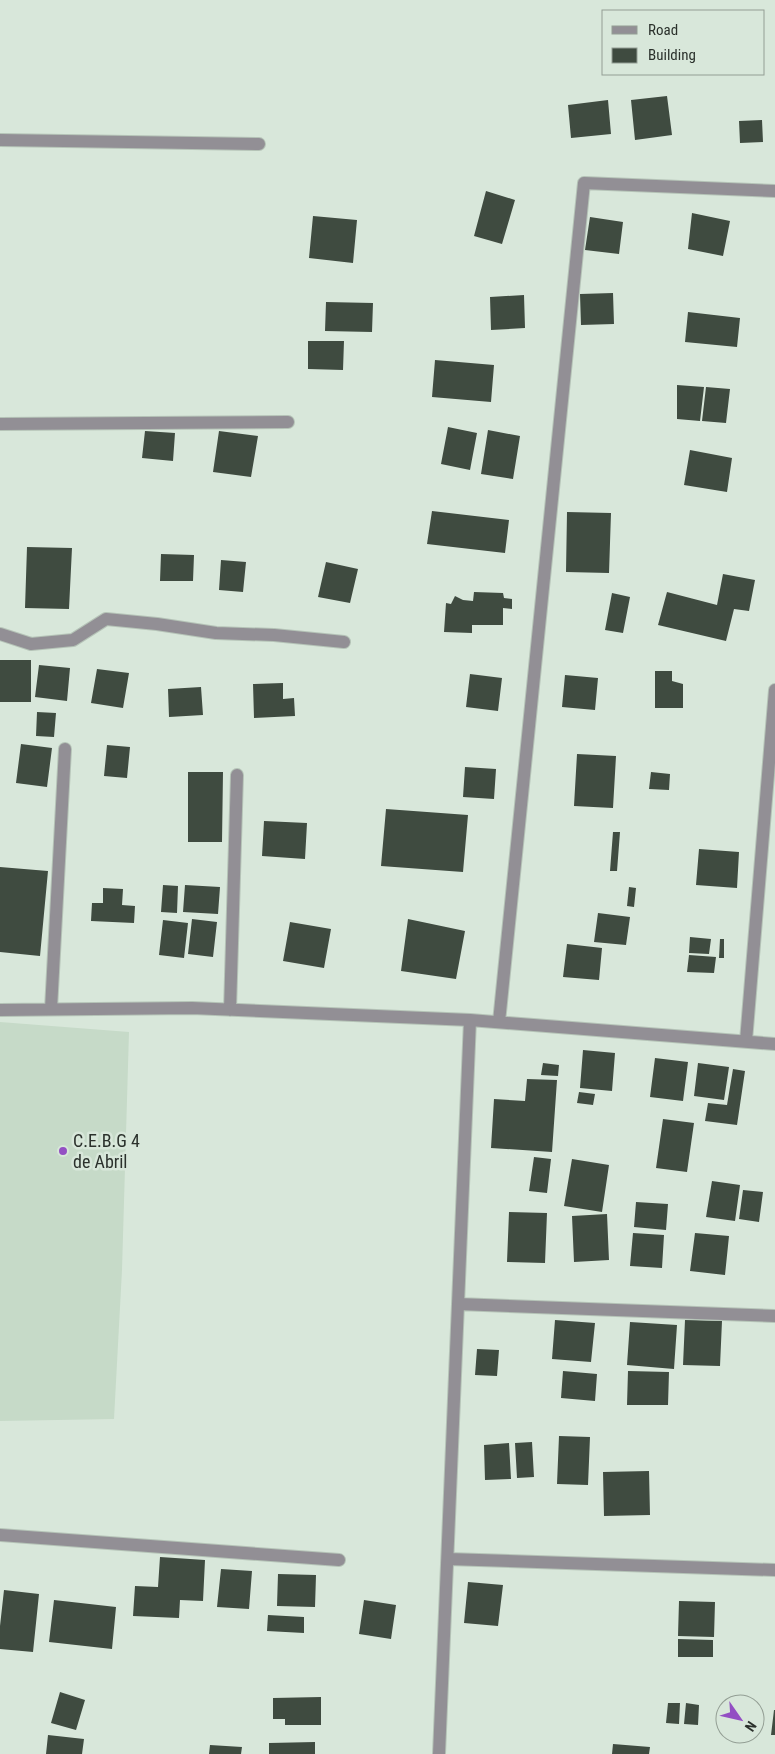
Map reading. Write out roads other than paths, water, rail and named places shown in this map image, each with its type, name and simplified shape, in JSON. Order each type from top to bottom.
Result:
[{"type":"street","points":[[0,140],[259,144]]},
{"type":"street","points":[[500,1022],[584,183],[775,191]]},
{"type":"street","points":[[0,424],[288,422]]},
{"type":"street","points":[[0,634],[31,644],[73,640],[106,619],[216,633],[344,642]]},
{"type":"street","points":[[746,1042],[775,690]]},
{"type":"street","points":[[51,1009],[65,749]]},
{"type":"street","points":[[230,1010],[237,775]]},
{"type":"street","points":[[0,1010],[192,1008],[470,1020],[775,1044]]},
{"type":"street","points":[[440,1754],[470,1020]]},
{"type":"street","points":[[458,1304],[775,1316]]},
{"type":"street","points":[[0,1535],[339,1560]]},
{"type":"street","points":[[448,1559],[775,1570]]},
{"type":"place","name":"C.E.B.G 4 de Abril","points":[[63,1151]]}]
